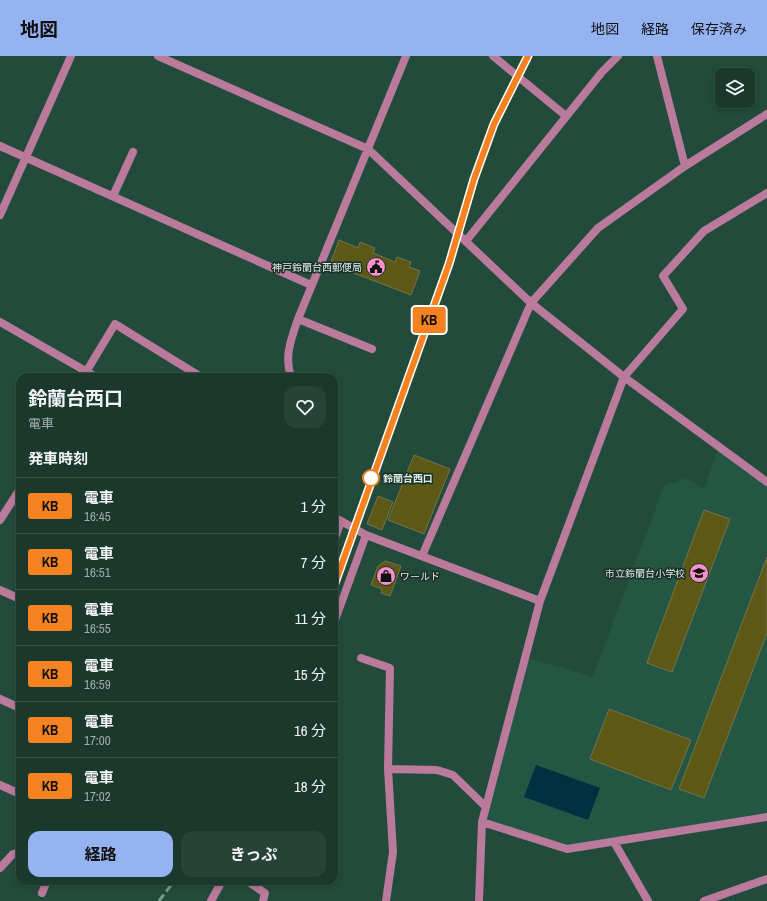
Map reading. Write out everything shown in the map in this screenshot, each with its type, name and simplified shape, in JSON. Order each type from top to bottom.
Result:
[{"type":"street","points":[[0,215],[72,56]]},
{"type":"street","points":[[158,56],[368,149],[531,303],[624,376],[767,482]]},
{"type":"street","points":[[290,373],[288,368],[288,347],[298,319],[311,284],[406,56]]},
{"type":"street","points":[[494,56],[566,116]]},
{"type":"street","points":[[466,241],[602,72],[618,56]]},
{"type":"street","points":[[657,56],[685,166]]},
{"type":"street","points":[[422,556],[531,303],[598,228],[685,166],[767,114]]},
{"type":"street","points":[[0,146],[311,284]]},
{"type":"street","points":[[113,196],[132,152]]},
{"type":"street","points":[[479,901],[482,822],[540,601],[624,376],[683,308],[662,276],[704,231],[767,193]]},
{"type":"street","points":[[298,319],[372,349]]},
{"type":"street","points":[[0,322],[83,373]]},
{"type":"street","points":[[86,373],[115,324],[195,373]]},
{"type":"street","points":[[0,520],[16,495]]},
{"type":"street","points":[[338,519],[366,535],[540,601]]},
{"type":"street","points":[[338,612],[366,535]]},
{"type":"street","points":[[0,590],[16,597]]},
{"type":"street","points":[[361,658],[390,668],[388,769],[393,852],[386,901]]},
{"type":"street","points":[[0,699],[16,706]]},
{"type":"street","points":[[388,769],[437,770],[453,775],[486,807]]},
{"type":"street","points":[[0,785],[16,792]]},
{"type":"street","points":[[482,822],[567,849],[767,817]]},
{"type":"street","points":[[614,842],[648,901]]},
{"type":"street","points":[[0,868],[13,854],[16,854]]},
{"type":"street","points":[[704,901],[767,879]]},
{"type":"street","points":[[42,893],[45,885]]},
{"type":"street","points":[[211,901],[220,885]]},
{"type":"street","points":[[254,885],[265,892],[262,901]]},
{"type":"shaded area","name":"市立鈴蘭台小学校","points":[[719,445],[767,482],[767,817],[567,849],[482,822],[525,657],[593,677],[664,486],[686,478],[704,489]]},
{"type":"water","points":[[536,765],[600,788],[588,820],[524,797]]},
{"type":"building","points":[[339,240],[358,248],[360,242],[375,248],[373,253],[395,262],[397,257],[411,262],[409,267],[420,271],[411,295],[330,264]]},
{"type":"building","points":[[414,455],[450,469],[424,534],[388,520]]},
{"type":"building","points":[[378,496],[393,502],[382,530],[367,524]]},
{"type":"building","points":[[704,510],[730,519],[672,672],[647,663]]},
{"type":"building","points":[[767,557],[767,633],[704,798],[679,789]]},
{"type":"building","name":"ワールド","points":[[385,561],[401,566],[390,596],[381,593],[382,589],[371,585],[378,566]]},
{"type":"building","points":[[609,709],[691,740],[671,790],[590,759]]},
{"type":"railway","points":[[522,65],[528,56]]},
{"type":"railway","points":[[338,575],[449,264]]},
{"type":"railway","points":[[159,901],[171,885]]},
{"type":"train","name":"KB","points":[[338,574],[449,264],[469,193],[494,124],[522,65],[528,56]]},
{"type":"place","name":"神戸鈴蘭台西郵便局","points":[[376,267]]},
{"type":"place","name":"鈴蘭台西口","points":[[371,478]]},
{"type":"place","name":"市立鈴蘭台小学校","points":[[699,573]]},
{"type":"place","name":"ワールド","points":[[386,576]]}]
